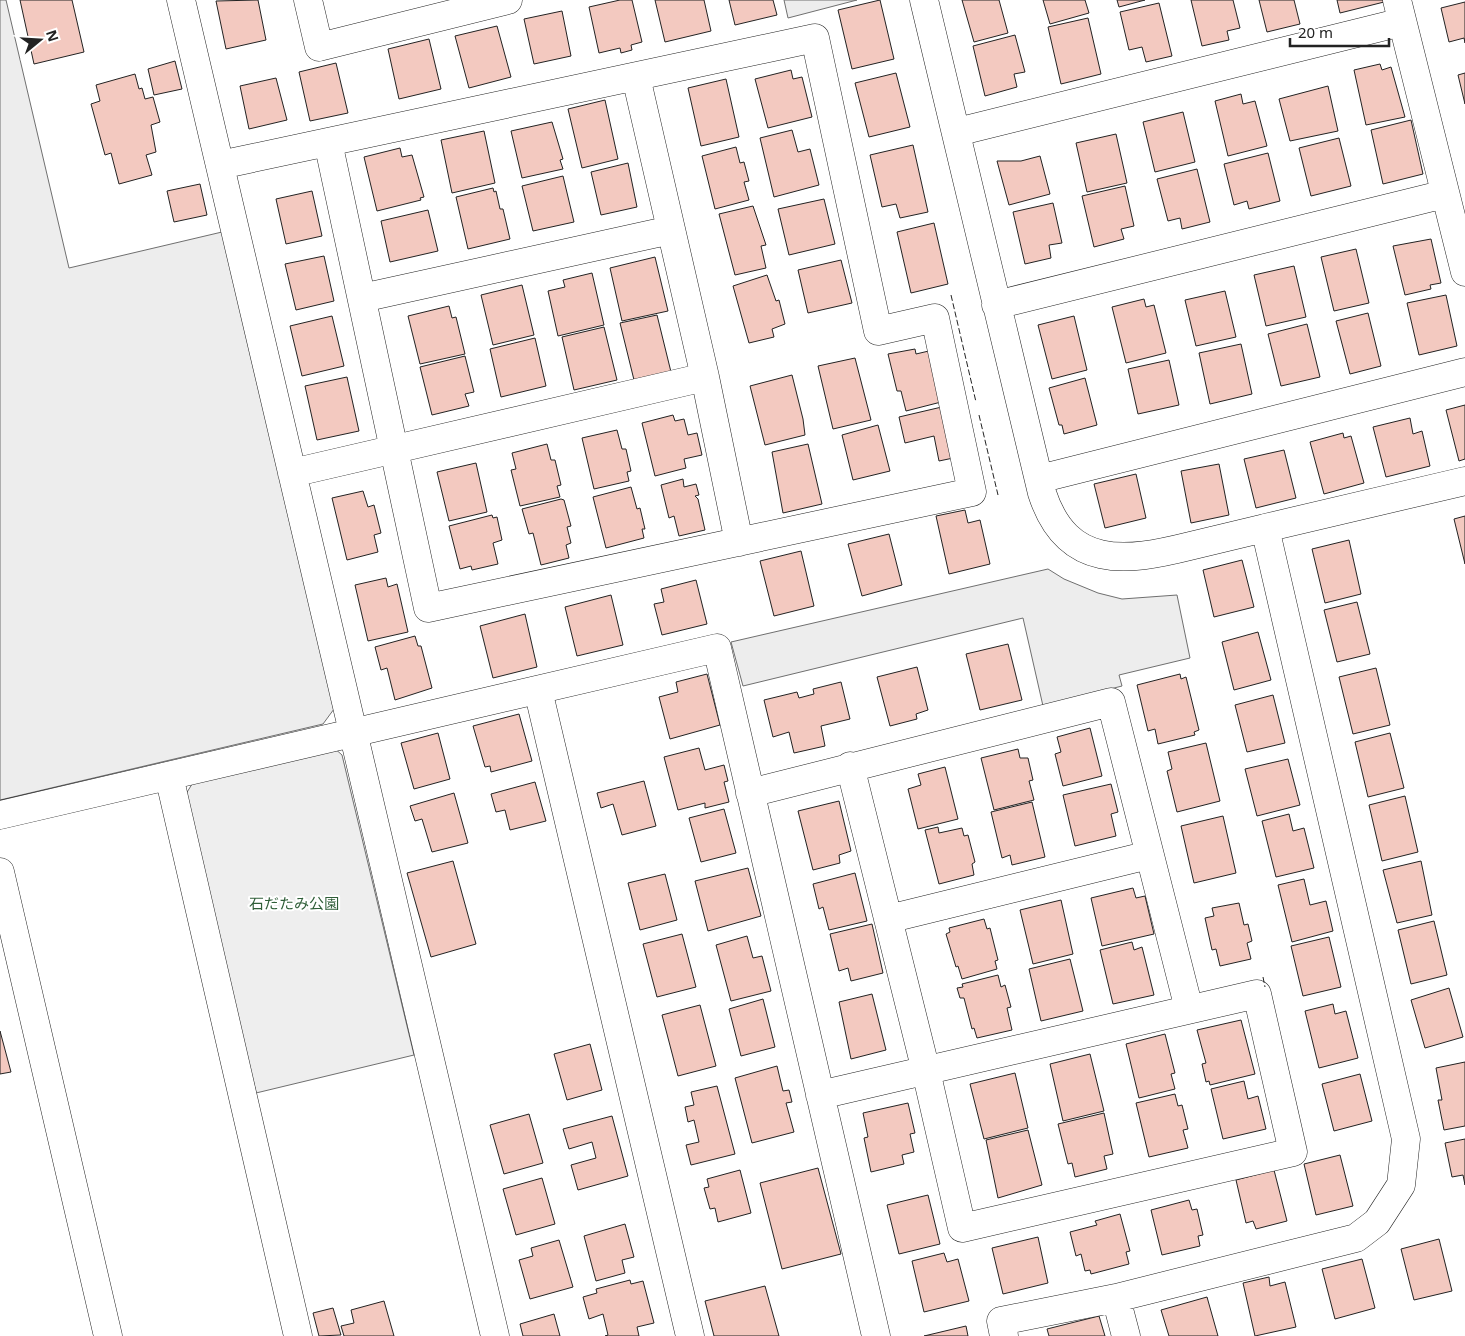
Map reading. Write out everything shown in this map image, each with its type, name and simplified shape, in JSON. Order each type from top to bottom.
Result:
[{"type":"street","points":[[181,0],[496,1336]]},
{"type":"street","points":[[308,0],[320,47],[508,0]]},
{"type":"street","points":[[924,0],[1039,479],[1048,510],[1060,529],[1078,545],[1105,556],[1130,558],[1465,481]]},
{"type":"street","points":[[957,132],[1400,11],[1465,272]]},
{"type":"street","points":[[220,166],[328,142],[815,38],[878,330],[935,318],[972,492],[428,608],[328,142]]},
{"type":"street","points":[[636,77],[705,377],[739,542]]},
{"type":"street","points":[[996,305],[1446,194]]},
{"type":"street","points":[[362,298],[671,230]]},
{"type":"street","points":[[1039,479],[1465,372]]},
{"type":"street","points":[[292,473],[705,377]]},
{"type":"street","points":[[1004,1336],[1001,1321],[1116,1298],[1356,1238],[1377,1222],[1401,1185],[1406,1139],[1265,528]]},
{"type":"street","points":[[0,815],[717,648],[876,1336]]},
{"type":"street","points":[[538,690],[690,1336]]},
{"type":"street","points":[[750,793],[850,766],[1111,702],[1189,1010]]},
{"type":"street","points":[[820,1094],[926,1070],[1189,1010],[1256,994],[1293,1152],[962,1228],[926,1070],[850,766]]},
{"type":"street","points":[[169,776],[298,1336]]},
{"type":"street","points":[[888,919],[1150,855]]},
{"type":"street","points":[[0,872],[108,1336]]},
{"type":"street","points":[[1116,1298],[1126,1336]]},
{"type":"green space","name":"石だたみ公園","points":[[332,746],[342,755],[414,1055],[256,1093],[184,797],[194,781]]},
{"type":"shaded area","points":[[0,0],[6,0],[69,268],[222,232],[334,709],[323,724],[0,800]]},
{"type":"shaded area","points":[[784,0],[857,0],[788,18]]},
{"type":"shaded area","points":[[1048,569],[1064,579],[1098,593],[1122,599],[1177,595],[1190,658],[1119,675],[1122,686],[1043,706],[1023,618],[743,686],[731,642]]},
{"type":"building","points":[[20,0],[72,0],[84,52],[34,64]]},
{"type":"building","points":[[258,0],[266,40],[226,49],[216,1]]},
{"type":"building","points":[[620,0],[632,0],[642,42],[631,45],[632,50],[621,53],[620,48],[599,53],[589,7]]},
{"type":"building","points":[[655,0],[704,0],[711,31],[665,42]]},
{"type":"building","points":[[729,0],[773,0],[777,15],[735,25]]},
{"type":"building","points":[[880,0],[894,59],[852,69],[838,10]]},
{"type":"building","points":[[962,0],[999,0],[1008,33],[974,42]]},
{"type":"building","points":[[1043,0],[1085,0],[1089,13],[1050,24]]},
{"type":"building","points":[[1117,0],[1145,0],[1119,7]]},
{"type":"building","points":[[1191,0],[1233,0],[1240,28],[1227,31],[1229,40],[1202,46]]},
{"type":"building","points":[[1259,0],[1294,0],[1300,24],[1267,32]]},
{"type":"building","points":[[1337,0],[1384,0],[1384,2],[1340,13]]},
{"type":"building","points":[[1465,2],[1465,43],[1464,38],[1449,42],[1441,8]]},
{"type":"building","points":[[1159,3],[1172,56],[1146,62],[1142,47],[1129,50],[1120,12]]},
{"type":"building","points":[[562,11],[571,56],[534,64],[524,19]]},
{"type":"building","points":[[1088,18],[1101,74],[1061,84],[1048,27]]},
{"type":"building","points":[[497,26],[511,77],[469,88],[455,36]]},
{"type":"building","points":[[1015,35],[1025,72],[1014,74],[1017,87],[985,96],[973,46]]},
{"type":"building","points":[[429,39],[441,89],[399,99],[388,49]]},
{"type":"building","points":[[175,61],[182,89],[154,95],[148,69]]},
{"type":"building","points":[[336,63],[348,113],[310,121],[299,72]]},
{"type":"building","points":[[1380,64],[1382,70],[1391,67],[1405,117],[1366,125],[1354,70]]},
{"type":"building","points":[[791,70],[793,79],[802,77],[812,117],[768,128],[755,79]]},
{"type":"building","points":[[896,73],[910,127],[869,137],[855,83]]},
{"type":"building","points":[[1465,73],[1465,104],[1458,75]]},
{"type":"building","points":[[135,74],[139,89],[142,88],[145,99],[153,97],[160,122],[151,125],[156,152],[146,155],[152,175],[119,184],[111,153],[105,155],[91,104],[100,101],[96,85]]},
{"type":"building","points":[[276,78],[287,120],[249,129],[240,86]]},
{"type":"building","points":[[726,79],[739,137],[701,146],[688,88]]},
{"type":"building","points":[[1328,86],[1338,131],[1290,141],[1279,99]]},
{"type":"building","points":[[1241,94],[1243,104],[1255,101],[1267,146],[1228,156],[1215,101]]},
{"type":"building","points":[[605,100],[618,159],[582,168],[568,109]]},
{"type":"building","points":[[1183,112],[1195,162],[1155,172],[1143,122]]},
{"type":"building","points":[[1411,120],[1423,174],[1383,184],[1371,130]]},
{"type":"building","points":[[552,122],[563,159],[560,160],[563,169],[522,178],[511,131]]},
{"type":"building","points":[[792,130],[798,152],[810,149],[819,185],[774,197],[760,138]]},
{"type":"building","points":[[484,131],[495,183],[452,193],[441,140]]},
{"type":"building","points":[[1116,134],[1127,183],[1087,192],[1076,143]]},
{"type":"building","points":[[1339,138],[1351,186],[1311,196],[1299,148]]},
{"type":"building","points":[[913,145],[928,212],[900,218],[896,204],[882,207],[870,155]]},
{"type":"building","points":[[736,147],[740,163],[744,162],[749,181],[744,182],[749,200],[715,209],[702,156]]},
{"type":"building","points":[[400,148],[402,157],[412,155],[424,197],[420,198],[421,200],[377,211],[364,157]]},
{"type":"building","points":[[1268,153],[1280,201],[1249,209],[1247,201],[1234,205],[1224,164]]},
{"type":"building","points":[[1040,156],[1050,194],[1009,205],[997,161],[1021,161]]},
{"type":"building","points":[[628,163],[637,207],[601,215],[591,172]]},
{"type":"building","points":[[1197,169],[1210,222],[1182,229],[1180,218],[1168,221],[1157,179]]},
{"type":"building","points":[[563,176],[574,222],[533,231],[522,186]]},
{"type":"building","points":[[200,184],[207,215],[174,222],[167,191]]},
{"type":"building","points":[[1125,186],[1134,226],[1121,229],[1124,239],[1094,247],[1082,196]]},
{"type":"building","points":[[493,188],[494,192],[496,191],[500,209],[503,209],[510,239],[468,249],[456,197]]},
{"type":"building","points":[[312,191],[322,236],[286,244],[276,199]]},
{"type":"building","points":[[824,199],[835,244],[789,255],[778,209]]},
{"type":"building","points":[[1053,203],[1062,243],[1049,245],[1051,258],[1025,264],[1013,212]]},
{"type":"building","points":[[753,206],[766,245],[761,246],[766,268],[735,275],[719,214]]},
{"type":"building","points":[[428,210],[438,251],[390,262],[381,221]]},
{"type":"building","points":[[934,223],[948,284],[911,293],[897,232]]},
{"type":"building","points":[[1431,239],[1441,283],[1430,285],[1431,289],[1405,295],[1393,246]]},
{"type":"building","points":[[1356,249],[1369,303],[1334,311],[1321,257]]},
{"type":"building","points":[[324,256],[334,301],[296,310],[285,264]]},
{"type":"building","points":[[655,257],[668,311],[622,321],[610,268]]},
{"type":"building","points":[[841,260],[852,303],[808,313],[798,270]]},
{"type":"building","points":[[1294,266],[1306,317],[1266,326],[1254,275]]},
{"type":"building","points":[[592,273],[604,325],[558,336],[548,291],[565,287],[563,280]]},
{"type":"building","points":[[767,275],[776,301],[779,300],[785,324],[772,329],[774,337],[749,343],[733,286]]},
{"type":"building","points":[[522,285],[534,335],[493,345],[481,295]]},
{"type":"building","points":[[1225,291],[1236,337],[1196,346],[1185,300]]},
{"type":"building","points":[[1446,295],[1457,346],[1419,355],[1407,303]]},
{"type":"building","points":[[1144,299],[1146,307],[1154,305],[1166,353],[1126,363],[1112,307]]},
{"type":"building","points":[[449,306],[452,318],[456,317],[465,354],[420,364],[408,316]]},
{"type":"building","points":[[1368,313],[1381,366],[1350,374],[1336,321]]},
{"type":"building","points":[[657,315],[671,372],[634,380],[620,323]]},
{"type":"building","points":[[332,316],[344,366],[302,376],[290,326]]},
{"type":"building","points":[[1074,316],[1087,370],[1052,379],[1038,325]]},
{"type":"building","points":[[1307,324],[1320,377],[1281,386],[1268,334]]},
{"type":"building","points":[[604,327],[617,380],[574,390],[562,337]]},
{"type":"building","points":[[535,338],[546,386],[501,397],[490,349]]},
{"type":"building","points":[[1241,344],[1252,394],[1210,404],[1199,353]]},
{"type":"building","points":[[915,349],[916,354],[933,350],[945,401],[906,411],[901,391],[897,391],[888,354]]},
{"type":"building","points":[[465,356],[474,392],[465,394],[469,406],[432,415],[420,367]]},
{"type":"building","points":[[855,358],[871,420],[833,429],[818,366]]},
{"type":"building","points":[[1169,360],[1179,405],[1138,414],[1128,369]]},
{"type":"building","points":[[792,375],[805,435],[765,445],[750,386]]},
{"type":"building","points":[[347,377],[359,431],[317,440],[305,386]]},
{"type":"building","points":[[1085,378],[1097,425],[1064,434],[1062,425],[1059,425],[1049,388]]},
{"type":"building","points":[[1465,405],[1465,459],[1459,461],[1446,410]]},
{"type":"building","points":[[946,406],[958,457],[939,461],[934,436],[905,443],[899,417]]},
{"type":"building","points":[[673,415],[675,421],[684,419],[688,435],[697,433],[702,455],[684,459],[686,468],[655,476],[642,423]]},
{"type":"building","points":[[1410,418],[1413,434],[1422,431],[1430,466],[1386,477],[1373,427]]},
{"type":"building","points":[[878,425],[890,471],[853,480],[842,435]]},
{"type":"building","points":[[617,430],[622,449],[626,449],[631,471],[627,472],[629,481],[594,489],[582,438]]},
{"type":"building","points":[[1343,433],[1344,438],[1351,436],[1364,483],[1324,494],[1310,442]]},
{"type":"building","points":[[547,444],[551,460],[555,460],[561,485],[557,486],[560,497],[520,506],[511,470],[516,469],[512,453]]},
{"type":"building","points":[[808,444],[822,504],[783,513],[772,452]]},
{"type":"building","points":[[1284,450],[1296,498],[1256,508],[1244,459]]},
{"type":"building","points":[[476,463],[487,512],[449,521],[437,472]]},
{"type":"building","points":[[1219,464],[1229,515],[1191,523],[1181,471]]},
{"type":"building","points":[[1136,474],[1146,518],[1105,528],[1094,484]]},
{"type":"building","points":[[683,479],[684,487],[696,484],[699,495],[695,496],[698,499],[705,530],[679,536],[674,516],[669,518],[661,485]]},
{"type":"building","points":[[631,487],[637,509],[640,508],[645,529],[642,529],[644,538],[606,548],[593,497]]},
{"type":"building","points":[[363,491],[368,507],[374,505],[381,533],[374,535],[378,552],[347,560],[332,498]]},
{"type":"building","points":[[561,499],[564,500],[571,526],[567,527],[571,543],[566,545],[569,558],[541,565],[533,533],[529,534],[522,509]]},
{"type":"building","points":[[965,510],[968,523],[980,520],[990,564],[949,574],[936,516]]},
{"type":"building","points":[[492,515],[493,518],[497,517],[502,540],[493,543],[498,564],[472,570],[471,566],[460,569],[449,526]]},
{"type":"building","points":[[1465,516],[1465,564],[1454,519]]},
{"type":"building","points":[[889,534],[902,585],[862,596],[848,544]]},
{"type":"building","points":[[1349,540],[1361,594],[1325,603],[1312,549]]},
{"type":"building","points":[[801,551],[814,606],[774,616],[760,561]]},
{"type":"building","points":[[1242,560],[1254,607],[1214,617],[1203,570]]},
{"type":"building","points":[[386,578],[388,587],[397,584],[408,632],[368,641],[355,585]]},
{"type":"building","points":[[696,580],[707,624],[662,635],[654,604],[664,602],[661,589]]},
{"type":"building","points":[[611,595],[623,645],[577,656],[565,607]]},
{"type":"building","points":[[1357,602],[1370,654],[1337,662],[1324,610]]},
{"type":"building","points":[[525,614],[537,667],[493,678],[480,626]]},
{"type":"building","points":[[1258,632],[1271,680],[1234,690],[1222,642]]},
{"type":"building","points":[[415,636],[418,646],[421,646],[432,688],[395,700],[387,668],[381,670],[375,647]]},
{"type":"building","points":[[1008,644],[1022,700],[980,710],[966,654]]},
{"type":"building","points":[[917,667],[928,710],[916,714],[917,719],[890,726],[877,677]]},
{"type":"building","points":[[1376,668],[1390,725],[1353,734],[1339,677]]},
{"type":"building","points":[[707,674],[720,725],[670,739],[659,697],[678,692],[676,682]]},
{"type":"building","points":[[1180,674],[1181,679],[1186,677],[1199,730],[1194,732],[1195,735],[1158,744],[1155,729],[1148,731],[1137,685]]},
{"type":"building","points":[[841,682],[850,719],[821,726],[825,746],[794,753],[789,732],[773,737],[764,700],[797,692],[799,698],[814,694],[813,689]]},
{"type":"building","points":[[1273,695],[1285,743],[1247,752],[1235,705]]},
{"type":"building","points":[[519,714],[532,761],[491,772],[490,766],[485,767],[473,726]]},
{"type":"building","points":[[1090,728],[1102,776],[1063,786],[1055,754],[1061,752],[1057,737]]},
{"type":"building","points":[[438,733],[450,779],[414,789],[401,743]]},
{"type":"building","points":[[1390,733],[1404,788],[1368,797],[1355,742]]},
{"type":"building","points":[[1206,743],[1220,801],[1177,812],[1167,771],[1172,769],[1168,752]]},
{"type":"building","points":[[699,748],[705,770],[724,765],[728,781],[724,782],[729,802],[705,808],[705,803],[678,810],[664,757]]},
{"type":"building","points":[[1018,749],[1020,758],[1028,758],[1033,780],[1029,781],[1034,800],[994,810],[981,758]]},
{"type":"building","points":[[1288,759],[1300,805],[1257,816],[1245,769]]},
{"type":"building","points":[[945,767],[958,819],[918,829],[908,789],[921,785],[918,774]]},
{"type":"building","points":[[644,781],[656,826],[622,835],[613,804],[601,808],[597,793]]},
{"type":"building","points":[[535,782],[546,821],[510,830],[505,810],[496,812],[491,794]]},
{"type":"building","points":[[1111,784],[1118,812],[1111,814],[1116,836],[1075,846],[1063,795]]},
{"type":"building","points":[[454,793],[468,843],[432,852],[422,819],[415,821],[410,806]]},
{"type":"building","points":[[1405,796],[1418,852],[1382,861],[1369,805]]},
{"type":"building","points":[[839,801],[851,851],[839,855],[840,863],[813,870],[798,811]]},
{"type":"building","points":[[1032,802],[1045,857],[1012,865],[1010,855],[1002,858],[991,812]]},
{"type":"building","points":[[724,809],[736,853],[701,862],[689,818]]},
{"type":"building","points":[[1289,814],[1293,831],[1304,828],[1314,868],[1276,877],[1262,821]]},
{"type":"building","points":[[1223,816],[1236,873],[1194,883],[1181,826]]},
{"type":"building","points":[[938,827],[939,833],[962,828],[964,836],[968,835],[975,862],[972,864],[974,875],[939,884],[925,830]]},
{"type":"building","points":[[453,861],[476,944],[431,957],[407,873]]},
{"type":"building","points":[[1421,861],[1432,915],[1397,923],[1383,870]]},
{"type":"building","points":[[748,868],[761,916],[708,931],[695,881]]},
{"type":"building","points":[[855,873],[867,921],[829,930],[823,907],[819,909],[813,884]]},
{"type":"building","points":[[665,874],[677,920],[640,930],[628,883]]},
{"type":"building","points":[[1304,879],[1310,905],[1326,901],[1333,931],[1292,942],[1278,885]]},
{"type":"building","points":[[1133,888],[1136,898],[1145,896],[1154,934],[1102,946],[1091,898]]},
{"type":"building","points":[[1061,900],[1073,954],[1033,964],[1020,910]]},
{"type":"building","points":[[1239,903],[1244,925],[1248,924],[1252,941],[1247,943],[1251,959],[1220,966],[1216,949],[1212,950],[1205,918],[1214,916],[1212,908]]},
{"type":"building","points":[[984,919],[987,929],[990,928],[998,960],[995,961],[997,969],[962,979],[958,966],[956,967],[946,934],[950,932],[949,928]]},
{"type":"building","points":[[1434,921],[1447,975],[1411,984],[1398,930]]},
{"type":"building","points":[[872,924],[883,973],[851,981],[848,968],[839,971],[830,934]]},
{"type":"building","points":[[682,934],[696,987],[657,997],[643,944]]},
{"type":"building","points":[[747,936],[753,958],[762,956],[771,991],[731,1001],[716,945]]},
{"type":"building","points":[[1329,937],[1341,987],[1303,996],[1291,946]]},
{"type":"building","points":[[1132,942],[1134,950],[1142,947],[1154,995],[1113,1004],[1100,950]]},
{"type":"building","points":[[1070,959],[1083,1011],[1041,1021],[1029,969]]},
{"type":"building","points":[[998,975],[1001,987],[1005,985],[1011,1007],[1007,1008],[1012,1030],[977,1038],[974,1028],[972,1029],[964,998],[960,998],[957,988],[963,987],[962,984]]},
{"type":"building","points":[[1449,988],[1463,1037],[1425,1048],[1411,1000]]},
{"type":"building","points":[[872,994],[886,1050],[851,1059],[839,1002]]},
{"type":"building","points":[[763,999],[775,1047],[741,1056],[729,1009]]},
{"type":"building","points":[[1333,1004],[1335,1014],[1346,1011],[1358,1058],[1319,1068],[1305,1011]]},
{"type":"building","points":[[700,1005],[716,1066],[678,1076],[662,1015]]},
{"type":"building","points":[[1241,1020],[1255,1074],[1210,1085],[1209,1081],[1206,1082],[1202,1064],[1206,1063],[1197,1030]]},
{"type":"building","points":[[0,1031],[11,1072],[0,1074]]},
{"type":"building","points":[[1165,1034],[1175,1073],[1171,1074],[1175,1089],[1139,1098],[1126,1044]]},
{"type":"building","points":[[590,1044],[602,1090],[567,1100],[554,1054]]},
{"type":"building","points":[[1090,1054],[1104,1111],[1063,1121],[1050,1064]]},
{"type":"building","points":[[1465,1062],[1465,1126],[1444,1130],[1438,1100],[1442,1100],[1436,1068]]},
{"type":"building","points":[[777,1066],[783,1091],[789,1090],[792,1102],[786,1103],[794,1132],[752,1143],[735,1078]]},
{"type":"building","points":[[1015,1073],[1028,1128],[984,1139],[970,1084]]},
{"type":"building","points":[[1360,1074],[1372,1121],[1334,1131],[1322,1084]]},
{"type":"building","points":[[1244,1081],[1248,1099],[1258,1096],[1266,1129],[1223,1139],[1211,1089]]},
{"type":"building","points":[[717,1086],[735,1154],[691,1165],[686,1145],[699,1142],[694,1120],[688,1122],[685,1107],[694,1105],[691,1092]]},
{"type":"building","points":[[1175,1094],[1178,1106],[1182,1105],[1188,1129],[1183,1130],[1188,1148],[1149,1157],[1136,1103]]},
{"type":"building","points":[[908,1103],[915,1133],[910,1134],[914,1152],[902,1155],[904,1164],[871,1172],[864,1138],[868,1137],[863,1113]]},
{"type":"building","points":[[1104,1113],[1113,1154],[1104,1156],[1107,1169],[1075,1177],[1072,1163],[1068,1164],[1058,1124]]},
{"type":"building","points":[[529,1114],[543,1163],[504,1174],[490,1125]]},
{"type":"building","points":[[612,1116],[628,1176],[578,1190],[571,1165],[596,1158],[592,1142],[569,1149],[563,1129]]},
{"type":"building","points":[[1028,1130],[1042,1185],[998,1198],[986,1140]]},
{"type":"building","points":[[1465,1139],[1465,1185],[1463,1175],[1452,1177],[1445,1143]]},
{"type":"building","points":[[1340,1155],[1353,1206],[1316,1215],[1304,1164]]},
{"type":"building","points":[[818,1168],[841,1254],[782,1269],[760,1183]]},
{"type":"building","points":[[740,1170],[751,1213],[718,1222],[715,1208],[710,1209],[704,1188],[709,1187],[707,1179]]},
{"type":"building","points":[[1274,1170],[1287,1221],[1256,1229],[1253,1221],[1246,1223],[1236,1180]]},
{"type":"building","points":[[542,1178],[555,1224],[516,1235],[503,1189]]},
{"type":"building","points":[[928,1195],[940,1244],[899,1254],[887,1205]]},
{"type":"building","points":[[1189,1200],[1192,1210],[1197,1209],[1203,1235],[1198,1236],[1200,1246],[1162,1255],[1151,1210]]},
{"type":"building","points":[[1120,1214],[1130,1251],[1126,1252],[1129,1264],[1091,1274],[1090,1270],[1085,1271],[1081,1254],[1076,1256],[1070,1232],[1097,1225],[1095,1221]]},
{"type":"building","points":[[625,1224],[634,1257],[622,1260],[625,1273],[596,1281],[584,1236]]},
{"type":"building","points":[[1038,1237],[1048,1283],[1003,1294],[992,1248]]},
{"type":"building","points":[[1439,1239],[1452,1291],[1414,1300],[1401,1249]]},
{"type":"building","points":[[559,1240],[573,1287],[530,1299],[519,1260],[533,1256],[531,1248]]},
{"type":"building","points":[[944,1253],[947,1262],[958,1259],[969,1301],[924,1312],[912,1261]]},
{"type":"building","points":[[1362,1259],[1375,1308],[1335,1319],[1322,1269]]},
{"type":"building","points":[[1269,1277],[1270,1286],[1285,1282],[1296,1327],[1255,1336],[1243,1283]]},
{"type":"building","points":[[630,1280],[631,1284],[643,1281],[654,1323],[637,1327],[639,1336],[605,1336],[608,1335],[603,1314],[589,1319],[583,1297],[597,1293],[596,1289]]},
{"type":"building","points":[[765,1286],[779,1336],[714,1336],[705,1301]]},
{"type":"building","points":[[1207,1297],[1218,1336],[1169,1336],[1161,1310]]},
{"type":"building","points":[[384,1301],[394,1336],[344,1336],[341,1326],[354,1323],[351,1310]]},
{"type":"building","points":[[333,1308],[341,1335],[319,1336],[313,1313]]},
{"type":"building","points":[[554,1314],[560,1336],[523,1336],[520,1324]]},
{"type":"building","points":[[1099,1316],[1105,1336],[1049,1336],[1047,1329]]},
{"type":"building","points":[[966,1326],[968,1336],[924,1336]]},
{"type":"fence","points":[[951,295],[976,402]]},
{"type":"fence","points":[[979,415],[998,495]]},
{"type":"fence","points":[[1263,977],[1265,987]]}]
